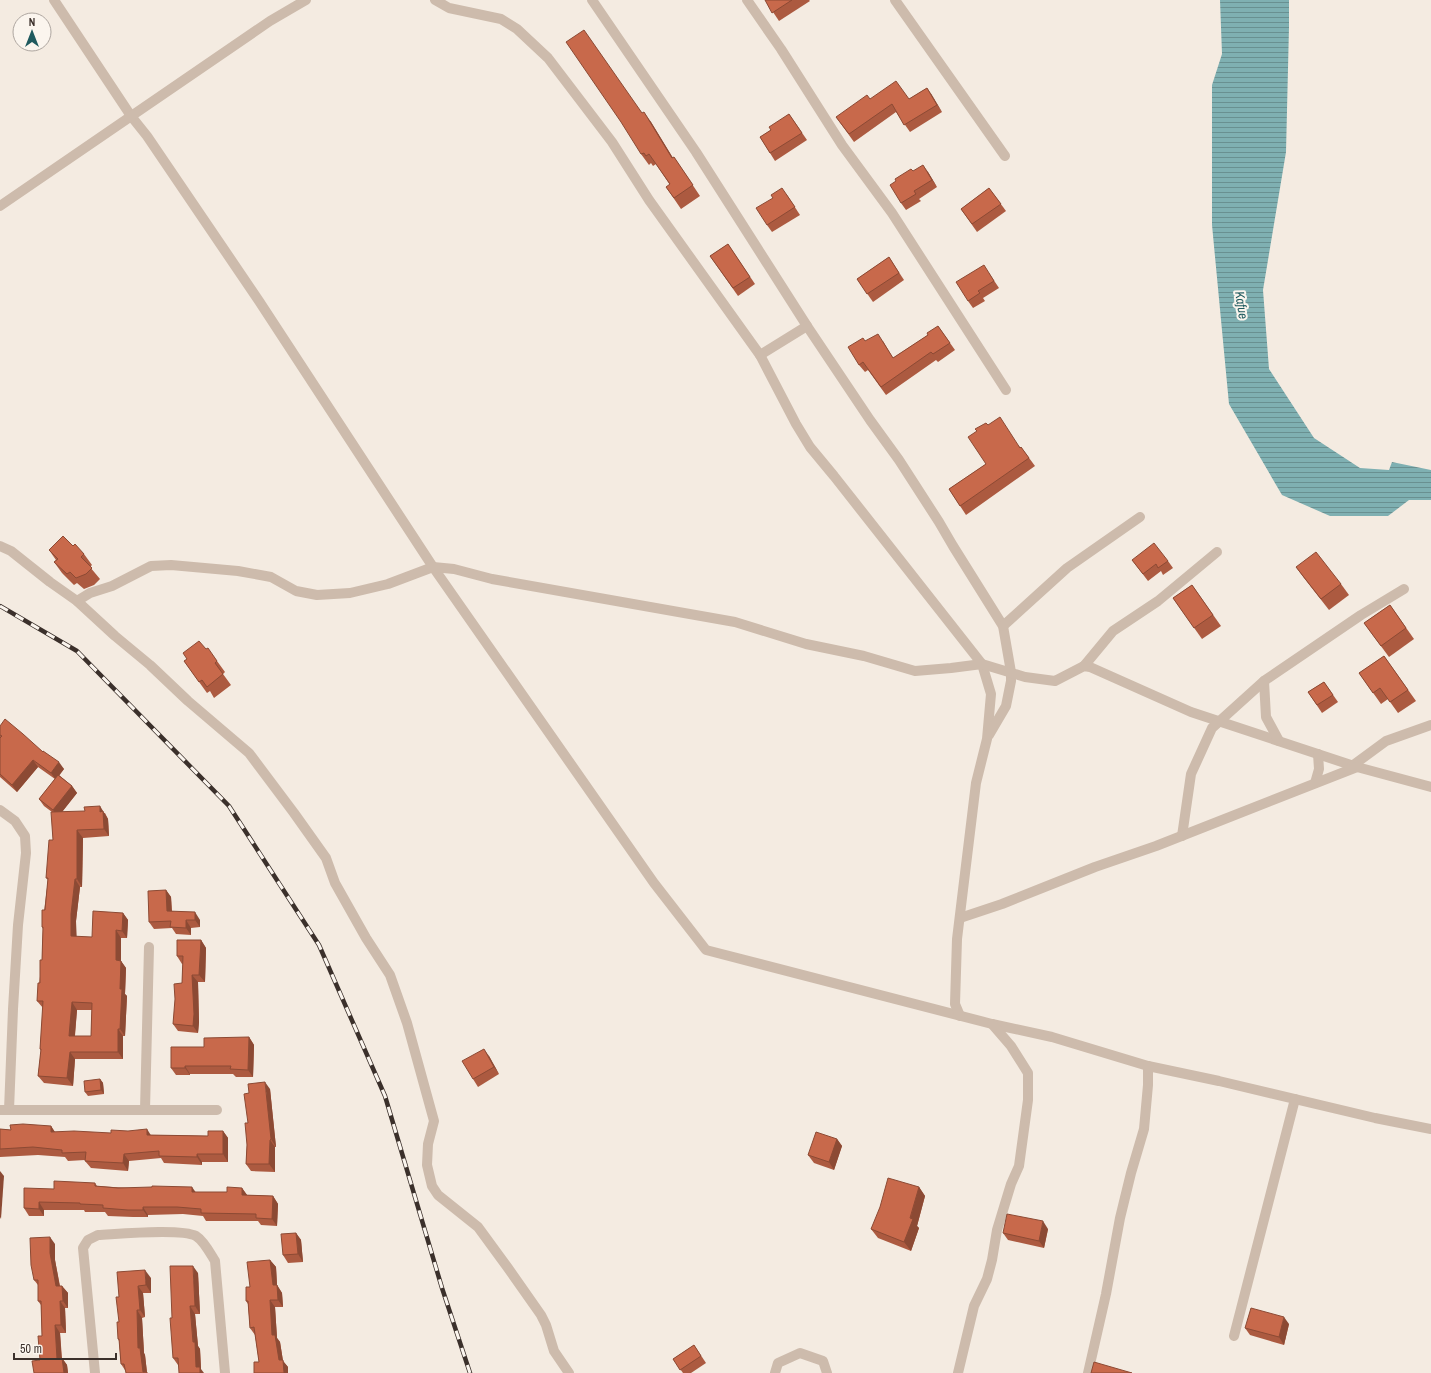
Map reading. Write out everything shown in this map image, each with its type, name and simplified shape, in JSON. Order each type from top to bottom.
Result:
[{"type":"street","points":[[54,0],[131,116],[148,136],[255,294],[433,567],[654,883],[706,950],[960,1016],[1052,1037],[1148,1066],[1219,1081],[1375,1118],[1431,1129]]},
{"type":"street","points":[[0,206],[270,21],[306,0]]},
{"type":"street","points":[[435,0],[448,8],[501,19],[517,29],[548,58],[612,142],[649,200],[760,355],[796,424],[810,447],[982,664],[991,694],[987,739],[976,783],[957,940],[955,1004],[960,1016]]},
{"type":"street","points":[[592,0],[696,152],[806,326],[903,466],[1003,626],[1011,672],[1006,706],[987,739]]},
{"type":"street","points":[[747,0],[781,49],[842,145],[892,213],[1006,390]]},
{"type":"street","points":[[895,0],[1005,156]]},
{"type":"street","points":[[760,355],[806,326]]},
{"type":"street","points":[[1003,626],[1067,568],[1140,517]]},
{"type":"street","points":[[0,546],[11,551],[77,601],[115,636],[150,665],[188,701],[249,753],[326,858],[335,883],[366,938],[390,975],[407,1023],[434,1121],[428,1144],[427,1165],[432,1186],[438,1195],[478,1227],[541,1315],[546,1325],[554,1352],[569,1373]]},
{"type":"street","points":[[77,601],[90,593],[112,586],[152,566],[170,565],[271,577],[296,591],[317,594],[350,593],[388,584],[433,567],[454,568],[492,579],[735,622],[806,644],[864,656],[915,671],[982,664],[1025,677],[1055,681],[1084,666],[1113,631],[1158,601],[1217,552]]},
{"type":"street","points":[[1182,836],[1191,774],[1212,728],[1264,681],[1361,615],[1404,589]]},
{"type":"street","points":[[1084,666],[1090,667],[1191,712],[1354,766],[1431,787]]},
{"type":"street","points":[[1264,681],[1266,717],[1279,741]]},
{"type":"street","points":[[960,918],[1002,904],[1095,867],[1182,836],[1315,783],[1354,766],[1386,741],[1431,725]]},
{"type":"street","points":[[1315,783],[1319,769],[1318,754]]},
{"type":"street","points":[[0,810],[15,821],[25,836],[26,854],[18,925],[5,1110],[218,1110]]},
{"type":"street","points":[[145,1110],[149,947]]},
{"type":"street","points":[[958,1373],[974,1306],[987,1279],[998,1230],[1011,1184],[1019,1166],[1028,1100],[1028,1073],[1011,1046],[992,1024]]},
{"type":"street","points":[[1088,1373],[1106,1294],[1120,1218],[1144,1129],[1148,1085],[1148,1066]]},
{"type":"street","points":[[1234,1336],[1295,1099]]},
{"type":"street","points":[[95,1373],[83,1248],[88,1240],[98,1235],[178,1232],[196,1236],[215,1260],[225,1373]]},
{"type":"street","points":[[775,1373],[778,1363],[800,1353],[823,1361],[827,1373]]},
{"type":"water","name":"Kafue","points":[[1220,0],[1289,0],[1286,152],[1263,290],[1269,369],[1314,438],[1360,468],[1389,470],[1392,462],[1431,470],[1431,500],[1409,500],[1388,516],[1330,516],[1282,495],[1229,404],[1212,225],[1212,85],[1222,54]]},
{"type":"building","points":[[765,0],[792,0],[772,13]]},
{"type":"building","points":[[584,30],[642,113],[644,112],[672,158],[674,157],[693,185],[674,198],[666,187],[670,184],[649,154],[646,156],[644,153],[641,154],[566,42]]},
{"type":"building","points":[[896,81],[909,99],[927,88],[937,105],[904,125],[892,104],[849,134],[836,117],[867,95],[870,99]]},
{"type":"building","points":[[789,114],[802,133],[770,153],[760,137],[771,130],[769,127]]},
{"type":"building","points":[[923,165],[932,180],[914,191],[916,194],[901,203],[890,185],[896,181],[895,179],[911,169],[913,171]]},
{"type":"building","points":[[782,188],[795,207],[767,225],[756,208],[773,198],[771,195]]},
{"type":"building","points":[[989,188],[1001,204],[972,224],[961,209]]},
{"type":"building","points":[[728,244],[750,277],[733,288],[710,256]]},
{"type":"building","points":[[889,257],[899,273],[867,294],[857,279]]},
{"type":"building","points":[[984,265],[994,281],[978,291],[980,293],[968,301],[956,282]]},
{"type":"building","points":[[938,326],[950,343],[933,354],[931,352],[881,387],[863,362],[859,365],[848,347],[863,338],[865,341],[878,334],[893,358],[928,335],[927,333]]},
{"type":"building","points":[[1000,417],[1020,448],[1021,447],[1029,458],[960,506],[949,489],[986,464],[968,437],[977,431],[975,429],[986,423],[988,425]]},
{"type":"building","points":[[63,536],[73,546],[75,544],[84,554],[81,557],[92,568],[86,574],[76,578],[70,572],[67,574],[54,562],[58,559],[49,550]]},
{"type":"building","points":[[1154,543],[1168,561],[1158,568],[1156,564],[1143,574],[1132,560]]},
{"type":"building","points":[[1316,552],[1341,584],[1321,599],[1296,567]]},
{"type":"building","points":[[1192,585],[1213,615],[1194,628],[1173,598]]},
{"type":"building","points":[[1390,605],[1406,628],[1381,646],[1364,623]]},
{"type":"building","points":[[199,641],[206,649],[208,648],[217,661],[215,663],[223,674],[207,687],[202,680],[199,682],[184,661],[187,659],[183,653]]},
{"type":"building","points":[[1384,656],[1408,690],[1390,702],[1380,688],[1373,693],[1359,673]]},
{"type":"building","points":[[1324,682],[1333,695],[1317,705],[1308,692]]},
{"type":"building","points":[[5,719],[43,752],[59,762],[51,773],[33,760],[12,785],[0,774],[0,738],[2,736],[0,735],[0,726]]},
{"type":"building","points":[[58,775],[72,786],[53,810],[39,799]]},
{"type":"building","points":[[100,806],[100,812],[103,811],[104,829],[77,830],[77,879],[75,879],[71,914],[71,936],[92,937],[93,911],[123,913],[122,931],[116,930],[116,960],[121,961],[120,989],[122,989],[120,1029],[118,1029],[118,1052],[70,1052],[67,1078],[38,1076],[43,1001],[37,1001],[38,983],[40,983],[40,960],[42,960],[42,910],[45,910],[49,840],[53,840],[51,812],[85,811],[84,807]],"holes":[[[72,1002],[92,1003],[91,1036],[69,1036]]]},
{"type":"building","points":[[166,890],[167,911],[195,912],[195,920],[186,920],[186,928],[170,927],[171,921],[149,922],[148,891]]},
{"type":"building","points":[[177,940],[201,940],[199,975],[192,975],[194,1014],[193,1026],[173,1024],[175,999],[174,984],[182,983],[183,956],[177,956]]},
{"type":"building","points":[[249,1037],[248,1070],[230,1069],[231,1066],[185,1066],[185,1068],[171,1068],[171,1047],[204,1047],[204,1038]]},
{"type":"building","points":[[484,1049],[494,1067],[473,1079],[462,1061]]},
{"type":"building","points":[[100,1079],[101,1090],[85,1092],[84,1081]]},
{"type":"building","points":[[265,1082],[271,1139],[269,1164],[246,1164],[247,1145],[245,1123],[248,1123],[244,1094],[249,1093],[248,1084]]},
{"type":"building","points":[[23,1124],[51,1126],[51,1132],[74,1131],[111,1133],[111,1130],[128,1131],[147,1129],[147,1135],[208,1136],[208,1131],[223,1131],[223,1154],[197,1154],[197,1157],[159,1156],[159,1151],[124,1154],[123,1163],[85,1161],[86,1152],[62,1153],[62,1150],[33,1147],[0,1149],[0,1129],[11,1130],[10,1125]]},
{"type":"building","points":[[816,1132],[837,1139],[829,1162],[808,1155]]},
{"type":"building","points":[[888,1178],[919,1187],[910,1218],[913,1219],[904,1242],[871,1229],[880,1207]]},
{"type":"building","points":[[54,1181],[95,1183],[95,1186],[118,1188],[152,1186],[192,1187],[192,1192],[227,1192],[227,1187],[242,1188],[242,1195],[273,1196],[272,1219],[256,1218],[256,1214],[201,1213],[201,1209],[177,1207],[143,1207],[143,1210],[128,1210],[103,1208],[103,1205],[39,1202],[39,1209],[24,1208],[24,1188],[54,1189]]},
{"type":"building","points":[[1007,1214],[1043,1221],[1039,1241],[1003,1233]]},
{"type":"building","points":[[296,1233],[298,1254],[283,1255],[281,1234]]},
{"type":"building","points":[[50,1237],[50,1253],[56,1286],[62,1286],[63,1301],[60,1301],[61,1325],[55,1325],[57,1359],[62,1358],[64,1373],[34,1373],[32,1361],[40,1360],[38,1336],[42,1336],[41,1301],[38,1301],[38,1280],[34,1280],[31,1265],[30,1238]]},
{"type":"building","points":[[270,1260],[273,1285],[277,1285],[278,1300],[270,1300],[272,1335],[275,1335],[279,1360],[283,1360],[284,1373],[254,1373],[254,1362],[259,1362],[254,1327],[250,1328],[248,1301],[246,1301],[246,1287],[250,1287],[247,1262]]},
{"type":"building","points":[[170,1266],[193,1266],[195,1306],[190,1306],[193,1342],[195,1342],[196,1367],[200,1367],[200,1373],[179,1373],[178,1358],[173,1358],[170,1318],[172,1318]]},
{"type":"building","points":[[145,1270],[146,1285],[138,1286],[140,1310],[137,1310],[138,1348],[140,1348],[143,1372],[147,1373],[126,1373],[124,1364],[121,1364],[118,1339],[117,1322],[119,1322],[116,1297],[119,1297],[117,1272]]},
{"type":"building","points":[[1251,1308],[1284,1317],[1279,1337],[1245,1328]]},
{"type":"building","points":[[694,1345],[701,1356],[680,1370],[673,1359]]},
{"type":"building","points":[[1094,1362],[1132,1373],[1091,1373]]},
{"type":"railway","points":[[0,606],[77,651],[229,806],[319,945],[385,1096],[442,1288],[470,1373]]}]
